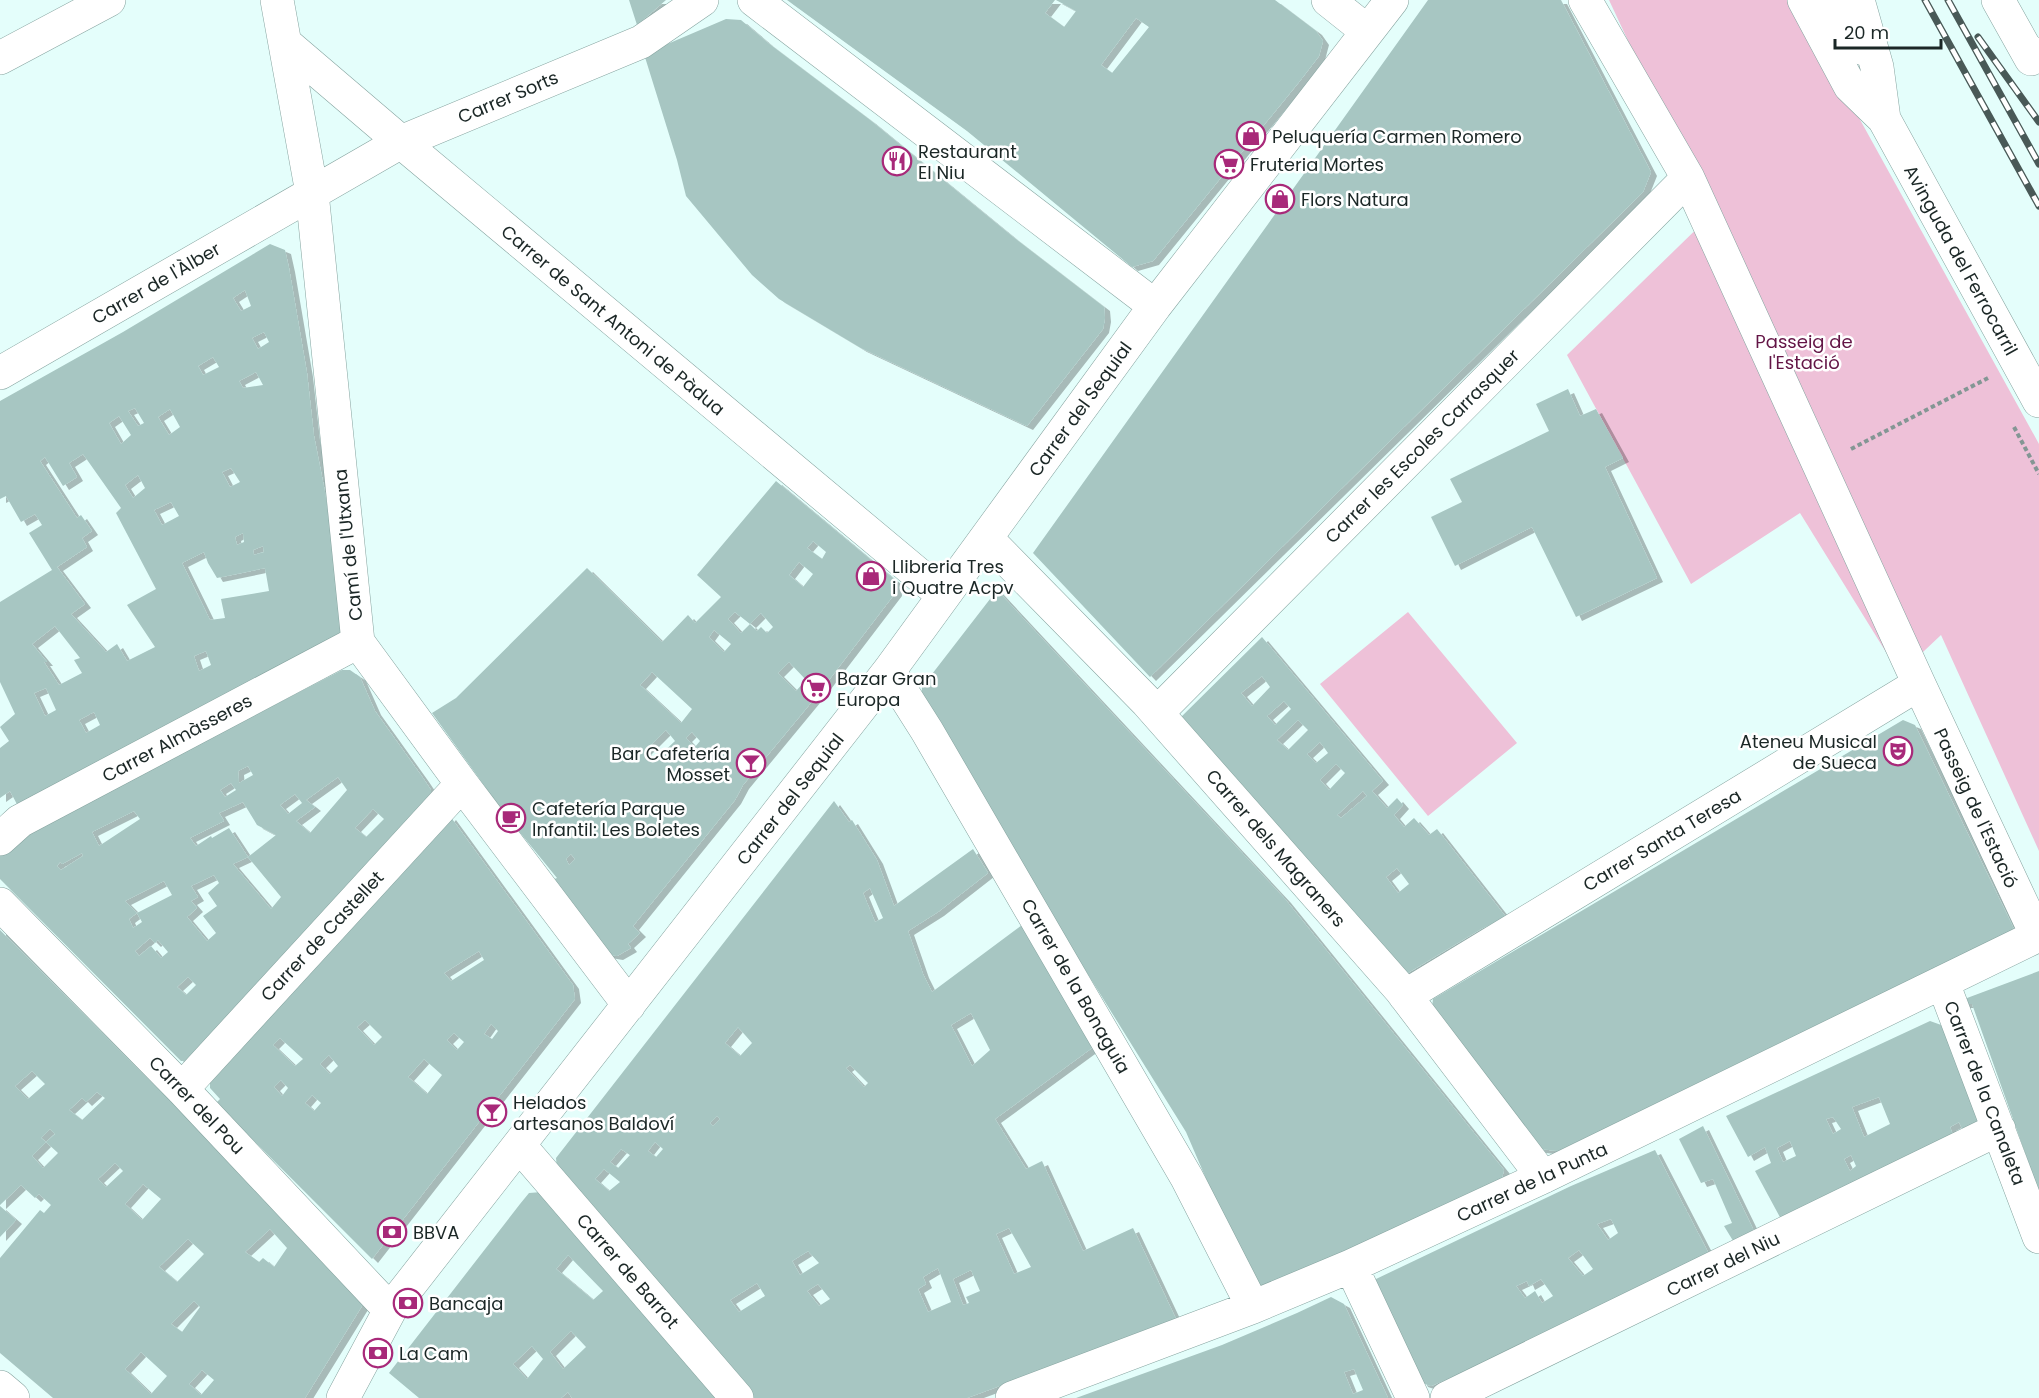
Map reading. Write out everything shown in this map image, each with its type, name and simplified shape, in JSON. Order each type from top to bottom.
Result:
[{"type":"street","points":[[0,58],[109,0]]},
{"type":"street","name":"Camí de l'Utxana","points":[[277,0],[312,193],[358,642],[629,1005]]},
{"type":"street","name":"Carrer Sorts","points":[[312,193],[401,142],[641,42],[702,0]]},
{"type":"street","points":[[754,0],[1155,306]]},
{"type":"street","points":[[1328,0],[1367,31]]},
{"type":"street","name":"Carrer del Sequial","points":[[343,1398],[390,1310],[889,671],[1155,306],[1392,0]]},
{"type":"street","name":"Passeig de l'Estació","points":[[1585,0],[1688,178],[1919,684],[2038,936]]},
{"type":"street","points":[[1804,0],[1850,86],[1884,119]]},
{"type":"street","points":[[1831,0],[1877,68]]},
{"type":"street","points":[[1858,0],[1877,68],[1884,119]]},
{"type":"street","points":[[1998,0],[2035,56]]},
{"type":"street","name":"Carrer de Sant Antoni de Pàdua","points":[[285,43],[943,596]]},
{"type":"street","name":"Avinguda del Ferrocarril","points":[[1884,119],[2039,401]]},
{"type":"street","name":"Carrer les Escoles Carrasquer","points":[[1157,713],[1688,178]]},
{"type":"street","name":"Carrer de l'Àlber","points":[[0,373],[312,193]]},
{"type":"street","name":"Carrer dels Magraners","points":[[986,538],[1157,713],[1405,996],[1543,1177]]},
{"type":"street","name":"Carrer Almàsseres","points":[[0,839],[20,821],[358,642]]},
{"type":"street","name":"Carrer de la Bonaguia","points":[[889,671],[927,731],[1187,1178],[1252,1307]]},
{"type":"street","name":"Carrer Santa Teresa","points":[[1405,996],[1919,684]]},
{"type":"street","name":"Carrer de Castellet","points":[[182,1089],[462,784]]},
{"type":"street","name":"Carrer del Pou","points":[[0,904],[182,1089],[390,1310]]},
{"type":"street","name":"Carrer de la Punta","points":[[1012,1398],[1252,1307],[1351,1266],[1543,1177],[2038,936]]},
{"type":"street","name":"Carrer de la Canaleta","points":[[1943,983],[2039,1237]]},
{"type":"street","name":"Carrer del Niu","points":[[1447,1398],[2000,1129]]},
{"type":"street","name":"Carrer de Barrot","points":[[519,1145],[737,1398]]},
{"type":"street","points":[[1351,1266],[1413,1398]]},
{"type":"street","points":[[0,1387],[13,1398]]},
{"type":"path","points":[[1819,466],[1988,378]]},
{"type":"green space","name":"Passeig de l'Estació","points":[[1609,0],[1794,0],[2039,444],[2039,851],[1941,635],[1923,652],[1897,670],[1800,513],[1691,584],[1567,355],[1714,212],[1673,137]]},
{"type":"green space","points":[[1408,612],[1517,743],[1428,816],[1320,684]]},
{"type":"building","points":[[629,0],[666,0],[637,25]]},
{"type":"building","points":[[787,0],[1055,0],[1045,13],[1064,27],[1076,11],[1056,0],[1275,0],[1316,31],[1323,41],[1319,56],[1299,82],[1153,261],[1132,267],[967,131]],"holes":[[[1136,18],[1149,27],[1112,73],[1101,65]]]},
{"type":"building","points":[[1428,0],[1561,0],[1651,172],[1643,192],[1150,677],[1033,553]]},
{"type":"building","points":[[726,19],[741,20],[1104,307],[1103,329],[1027,426],[861,348],[779,299],[752,275],[686,196],[644,54]]},
{"type":"building","points":[[270,244],[285,250],[307,373],[314,436],[347,631],[20,810],[10,791],[0,798],[0,748],[9,741],[0,727],[15,714],[0,682],[0,602],[52,570],[29,533],[42,525],[35,514],[21,522],[6,496],[0,499],[0,401],[123,332]],"holes":[[[245,290],[251,306],[241,311],[233,298]],[[264,332],[269,342],[258,349],[252,338]],[[213,357],[219,367],[203,375],[198,366]],[[256,372],[263,385],[243,388],[239,381]],[[135,408],[144,423],[138,426],[128,411]],[[170,409],[180,427],[169,435],[158,417]],[[119,416],[131,435],[121,444],[109,423]],[[83,454],[121,508],[116,513],[156,589],[127,605],[155,647],[127,661],[117,644],[106,652],[71,614],[85,604],[57,567],[87,547],[82,538],[92,531],[81,515],[77,518],[40,461],[45,457],[63,486],[77,477],[69,463]],[[231,468],[240,482],[230,487],[222,472]],[[138,475],[145,488],[133,498],[125,485]],[[171,502],[179,516],[162,525],[154,510]],[[243,533],[244,542],[237,545],[235,537]],[[263,546],[264,552],[254,555],[253,550]],[[204,552],[217,578],[265,568],[269,591],[221,599],[225,618],[210,620],[182,563]],[[55,626],[80,658],[74,660],[82,673],[59,685],[44,662],[47,662],[32,644]],[[206,651],[211,665],[199,671],[194,656]],[[46,688],[56,710],[45,716],[34,693]],[[94,712],[100,725],[86,733],[79,720]]]},
{"type":"building","points":[[1568,389],[1580,416],[1596,409],[1623,458],[1605,467],[1657,578],[1576,617],[1532,527],[1455,566],[1431,517],[1462,502],[1450,479],[1549,431],[1536,404]]},
{"type":"building","points":[[776,481],[895,580],[896,592],[819,693],[743,785],[735,800],[633,926],[640,933],[628,944],[631,948],[617,956],[605,954],[552,880],[557,878],[504,813],[432,713],[456,698],[587,568],[662,642],[688,615],[695,623],[721,597],[697,575]],"holes":[[[813,541],[826,552],[822,559],[807,548]],[[799,562],[813,574],[803,587],[789,575]],[[735,612],[750,624],[741,633],[728,619]],[[761,613],[773,627],[767,633],[761,627],[757,631],[750,624]],[[714,630],[731,644],[724,652],[709,637]],[[789,662],[806,680],[796,691],[778,673]],[[652,672],[692,709],[681,723],[640,685]],[[666,730],[675,741],[654,761],[645,751]],[[692,732],[700,741],[695,747],[686,738]],[[571,854],[575,859],[569,865],[566,859]]]},
{"type":"building","points":[[997,590],[1285,899],[1504,1170],[1502,1178],[1270,1289],[1251,1283],[1186,1132],[921,706],[922,687]]},
{"type":"building","points":[[1262,637],[1383,781],[1372,791],[1387,808],[1397,798],[1403,805],[1394,815],[1404,827],[1414,818],[1429,835],[1437,829],[1506,917],[1481,929],[1406,974],[1177,721]],"holes":[[[1262,676],[1270,687],[1252,706],[1241,693]],[[1284,701],[1291,709],[1275,725],[1267,716]],[[1298,720],[1308,730],[1288,750],[1277,740]],[[1320,742],[1328,753],[1316,763],[1307,754]],[[1336,764],[1345,773],[1329,790],[1320,780]],[[1363,791],[1367,796],[1341,818],[1337,815]],[[1397,868],[1409,884],[1398,893],[1386,877]]]},
{"type":"building","points":[[342,670],[350,670],[360,677],[375,711],[431,790],[431,797],[195,1060],[181,1061],[0,879],[0,855],[31,831]],"holes":[[[248,766],[253,775],[239,783],[238,771]],[[338,777],[347,790],[310,833],[296,821],[315,807],[306,800]],[[231,783],[236,790],[225,797],[220,790]],[[295,794],[302,803],[288,814],[280,805]],[[243,802],[257,825],[276,835],[248,857],[229,828],[196,846],[190,838],[224,821],[219,813]],[[373,809],[384,819],[366,837],[355,828]],[[134,811],[140,819],[99,846],[92,832]],[[82,853],[83,856],[61,870],[57,866],[60,862],[62,864]],[[248,857],[281,897],[271,909],[233,864]],[[214,875],[219,883],[208,893],[217,906],[203,916],[216,933],[207,941],[187,917],[197,908],[191,901],[198,897],[191,886]],[[164,881],[172,895],[137,913],[125,901]],[[137,913],[142,922],[133,928],[129,919]],[[150,938],[155,943],[158,940],[168,952],[161,958],[151,946],[139,956],[135,951]],[[188,977],[196,985],[186,995],[177,987]]]},
{"type":"building","points":[[1903,720],[1915,725],[2015,931],[1558,1151],[1540,1149],[1431,1016],[1433,999]]},
{"type":"building","points":[[834,801],[849,822],[852,820],[877,860],[894,906],[973,849],[988,873],[938,912],[908,931],[923,974],[932,992],[1022,925],[1096,1045],[995,1119],[1026,1169],[1042,1161],[1083,1251],[1133,1228],[1177,1321],[967,1398],[754,1398],[557,1170],[556,1158]],"holes":[[[870,888],[883,918],[875,922],[863,893]],[[971,1013],[990,1050],[972,1066],[951,1025]],[[738,1027],[752,1043],[740,1056],[725,1043]],[[850,1065],[868,1083],[864,1087],[846,1068]],[[717,1116],[720,1119],[713,1126],[710,1123]],[[655,1142],[663,1149],[656,1157],[648,1151]],[[621,1149],[630,1155],[618,1168],[610,1162]],[[604,1169],[620,1182],[609,1191],[595,1179]],[[1009,1228],[1031,1267],[1014,1274],[996,1234]],[[808,1251],[819,1263],[800,1275],[792,1261]],[[938,1268],[951,1302],[928,1312],[918,1289],[926,1284],[923,1277]],[[971,1270],[980,1291],[966,1297],[969,1303],[963,1305],[953,1279]],[[757,1283],[765,1296],[739,1312],[730,1300]],[[818,1284],[830,1299],[819,1306],[807,1291]]]},
{"type":"building","points":[[450,816],[573,985],[575,999],[372,1259],[216,1103],[220,1099],[210,1088],[210,1080]],"holes":[[[479,951],[484,960],[451,981],[444,973]],[[365,1020],[382,1037],[374,1045],[357,1027]],[[491,1024],[498,1031],[492,1039],[484,1034]],[[454,1033],[464,1042],[457,1050],[447,1040]],[[280,1038],[303,1059],[295,1066],[273,1045]],[[329,1055],[338,1066],[330,1074],[320,1064]],[[424,1059],[442,1075],[427,1094],[408,1077]],[[281,1080],[288,1088],[282,1096],[274,1087]],[[312,1095],[321,1103],[314,1111],[305,1103]]]},
{"type":"building","points":[[0,930],[150,1081],[370,1293],[305,1398],[53,1398],[0,1353],[0,1258],[40,1210],[44,1213],[51,1205],[39,1194],[35,1198],[21,1185],[0,1205]],"holes":[[[32,1071],[45,1084],[28,1099],[15,1086]],[[97,1092],[105,1098],[82,1120],[69,1110],[82,1098],[86,1102]],[[50,1129],[55,1134],[46,1142],[41,1138]],[[46,1142],[58,1153],[43,1168],[32,1156]],[[115,1163],[123,1171],[106,1187],[98,1179]],[[143,1184],[161,1199],[142,1220],[125,1204]],[[270,1229],[287,1248],[274,1267],[263,1258],[259,1262],[245,1252]],[[188,1239],[204,1254],[177,1282],[159,1267]],[[194,1301],[200,1307],[182,1332],[171,1324]],[[141,1352],[167,1376],[151,1394],[125,1369]],[[202,1370],[214,1380],[201,1395],[189,1384]]]},
{"type":"building","points":[[2039,971],[2039,1192],[1972,1004],[1951,1004]]},
{"type":"building","points":[[1930,1021],[1944,1026],[1981,1118],[1965,1135],[1959,1122],[1950,1127],[1955,1141],[1782,1221],[1755,1171],[1771,1163],[1765,1147],[1748,1157],[1726,1116]],"holes":[[[1879,1097],[1890,1124],[1864,1137],[1852,1107]],[[1833,1117],[1841,1129],[1833,1134],[1826,1119]],[[1790,1141],[1796,1156],[1783,1162],[1777,1148]],[[1851,1155],[1856,1166],[1850,1171],[1844,1159]]]},
{"type":"building","points":[[1703,1126],[1755,1233],[1735,1244],[1724,1226],[1732,1223],[1713,1179],[1701,1183],[1679,1139]]},
{"type":"building","points":[[1655,1150],[1710,1256],[1481,1365],[1431,1386],[1422,1383],[1375,1286],[1376,1279],[1571,1186]],"holes":[[[1611,1219],[1618,1233],[1608,1240],[1597,1224]],[[1579,1250],[1593,1269],[1583,1276],[1568,1258]],[[1541,1279],[1553,1296],[1542,1303],[1535,1291],[1525,1298],[1516,1286],[1527,1281],[1529,1286]]]},
{"type":"building","points":[[542,1192],[720,1398],[572,1398],[568,1392],[561,1398],[419,1398],[389,1373],[529,1193]],"holes":[[[568,1255],[603,1291],[593,1300],[556,1269]],[[571,1331],[586,1347],[563,1369],[550,1352]],[[532,1346],[543,1359],[527,1379],[513,1364]]]},
{"type":"building","points":[[0,1206],[16,1220],[0,1237]]},
{"type":"building","points":[[1331,1297],[1344,1304],[1388,1398],[1076,1398],[1222,1345]],"holes":[[[1354,1369],[1363,1390],[1353,1394],[1344,1372]]]},
{"type":"railway","points":[[1925,0],[2039,206]]},
{"type":"railway","points":[[1948,0],[2039,164]]},
{"type":"railway","points":[[1978,37],[2039,122]]},
{"type":"place","name":"Peluquería Carmen Romero","points":[[1251,136]]},
{"type":"place","name":"Restaurant El Niu","points":[[897,161]]},
{"type":"place","name":"Fruteria Mortes","points":[[1229,164]]},
{"type":"place","name":"Flors Natura","points":[[1280,199]]},
{"type":"place","name":"Llibreria Tres i Quatre Acpv","points":[[871,576]]},
{"type":"place","name":"Bazar Gran Europa","points":[[816,688]]},
{"type":"place","name":"Ateneu Musical de Sueca","points":[[1898,751]]},
{"type":"place","name":"Bar Cafetería Mosset","points":[[751,763]]},
{"type":"place","name":"Cafetería Parque Infantil: Les Boletes","points":[[511,818]]},
{"type":"place","name":"Helados artesanos Baldoví","points":[[492,1112]]},
{"type":"place","name":"BBVA","points":[[392,1232]]},
{"type":"place","name":"Bancaja","points":[[408,1303]]},
{"type":"place","name":"La Cam","points":[[378,1353]]}]
